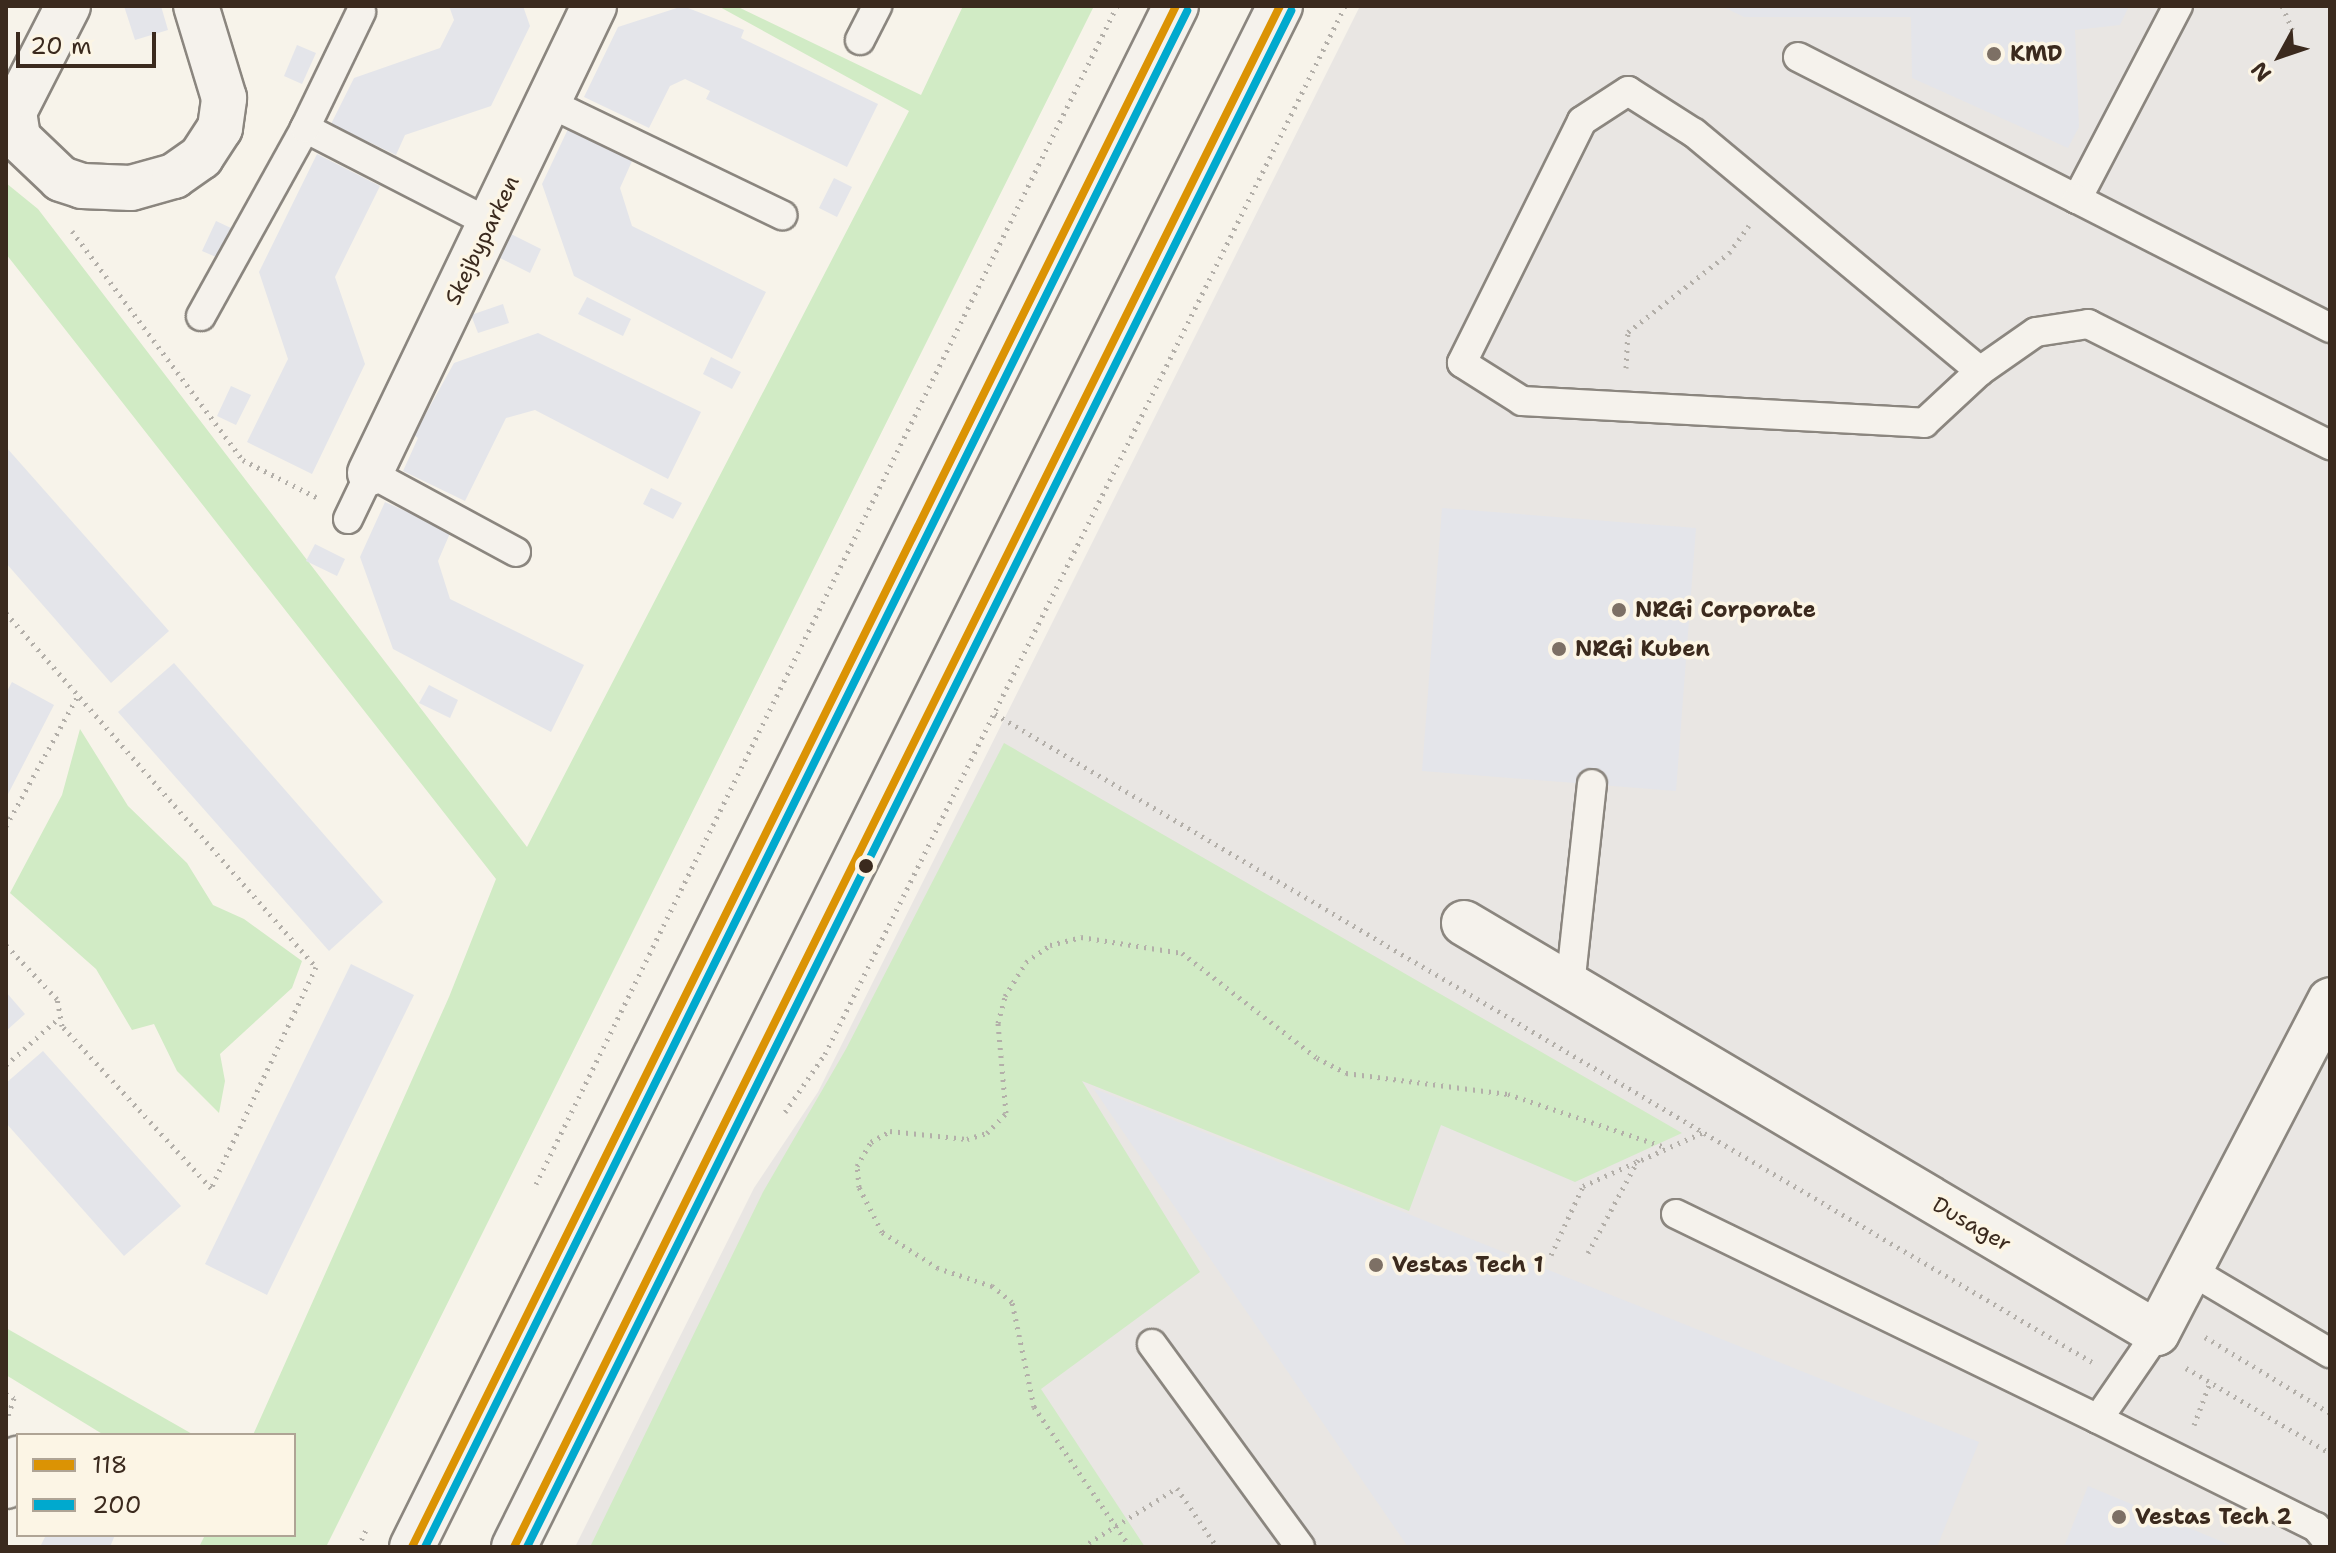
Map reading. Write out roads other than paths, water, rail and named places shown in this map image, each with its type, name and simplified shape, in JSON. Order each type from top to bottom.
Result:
[{"type":"main road","points":[[68,6],[14,112],[18,138],[61,179],[82,186],[131,188],[174,176],[214,142],[224,98],[196,6]]},
{"type":"main road","name":"Skejbyparken","points":[[370,473],[594,6]]},
{"type":"main road","points":[[412,1547],[1176,6]]},
{"type":"main road","points":[[514,1547],[1280,6]]},
{"type":"main road","name":"Dusager","points":[[1464,923],[2157,1332]]},
{"type":"main road","points":[[2157,1332],[2330,1000]]},
{"type":"main road","points":[[6,1486],[16,1464]]},
{"type":"lane","points":[[860,40],[877,6]]},
{"type":"lane","points":[[2077,199],[2178,6]]},
{"type":"lane","points":[[201,316],[305,128],[361,12]]},
{"type":"lane","points":[[1798,57],[2330,328]]},
{"type":"lane","points":[[1980,371],[1694,133],[1628,91],[1582,121],[1462,363],[1522,401],[1924,423],[1980,371],[2036,332],[2088,324],[2330,445]]},
{"type":"lane","points":[[549,103],[782,215]]},
{"type":"lane","points":[[305,128],[490,223]]},
{"type":"lane","points":[[349,517],[370,473],[516,552]]},
{"type":"lane","points":[[1570,986],[1592,784]]},
{"type":"lane","points":[[1676,1214],[2316,1527],[2330,1544]]},
{"type":"lane","points":[[2190,1270],[2330,1353]]},
{"type":"lane","points":[[2098,1419],[2157,1332]]},
{"type":"lane","points":[[1152,1344],[1300,1547]]},
{"type":"place","name":"KMD","points":[[1994,54]]},
{"type":"place","name":"NRGi Corporate","points":[[1619,610]]},
{"type":"place","name":"NRGi Kuben","points":[[1559,649]]},
{"type":"place","name":"Vestas Tech 1","points":[[1376,1265]]},
{"type":"place","name":"Vestas Tech 2","points":[[2119,1517]]}]
